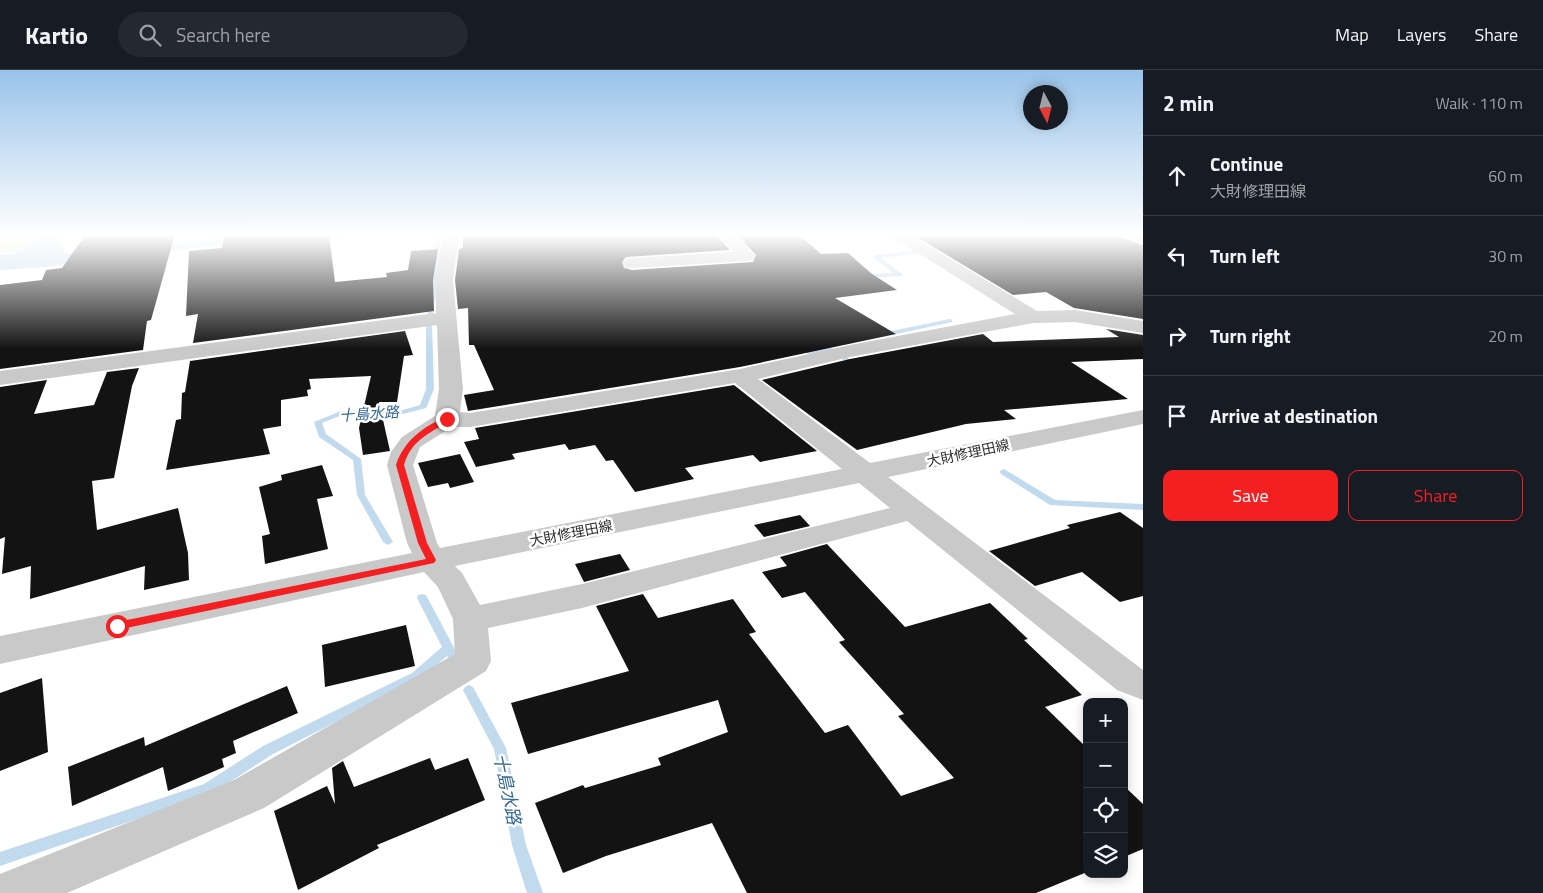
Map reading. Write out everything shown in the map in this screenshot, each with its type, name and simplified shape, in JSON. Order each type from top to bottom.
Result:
[{"type":"street","points":[[446,272],[445,318],[451,389],[447,419]]},
{"type":"street","points":[[960,272],[1033,317]]},
{"type":"street","points":[[10,893],[250,794],[439,684],[473,661],[470,619],[451,581],[431,560],[422,543],[400,465],[404,452],[411,442],[447,419],[470,420],[740,376],[850,351],[1033,317],[1075,316],[1143,327]]},
{"type":"street","points":[[3,384],[445,318]]},
{"type":"street","points":[[740,376],[1130,680],[1143,685]]},
{"type":"street","name":"大財修理田線","points":[[0,650],[431,560],[1143,417]]},
{"type":"street","points":[[470,619],[592,593],[912,511]]},
{"type":"building","points":[[45,272],[164,272],[151,320],[147,321],[143,350],[0,369],[0,285],[42,280]]},
{"type":"building","points":[[188,272],[334,272],[335,282],[387,277],[386,273],[390,272],[434,272],[434,311],[193,343],[198,314],[186,316]]},
{"type":"building","points":[[456,272],[870,272],[897,290],[835,298],[896,334],[740,367],[468,411],[464,395],[494,390],[474,345],[469,345],[468,308],[458,309]]},
{"type":"building","points":[[976,272],[1143,272],[1143,319],[1074,308],[1046,292],[1013,295]]},
{"type":"building","points":[[1106,329],[1143,335],[1143,359],[1071,362],[1128,399],[1004,410],[1016,419],[966,424],[857,450],[762,380],[850,359],[983,334],[993,342],[1119,337]]},
{"type":"building","points":[[405,331],[413,355],[404,356],[397,402],[379,402],[390,451],[363,455],[359,428],[371,376],[309,379],[311,389],[307,390],[308,396],[281,400],[281,426],[263,429],[270,454],[166,470],[176,420],[181,419],[182,393],[185,392],[190,361]]},
{"type":"building","points":[[139,368],[132,386],[114,478],[92,481],[97,530],[178,508],[188,553],[189,580],[144,590],[145,566],[30,599],[31,566],[2,574],[5,537],[0,539],[0,387],[47,380],[34,414],[94,405],[107,372]]},
{"type":"building","points":[[734,385],[817,451],[760,462],[753,455],[685,468],[694,479],[635,492],[613,460],[606,461],[595,445],[569,450],[565,444],[512,454],[515,459],[476,467],[464,442],[479,439],[475,428]]},
{"type":"building","points":[[460,454],[474,482],[450,488],[448,483],[428,487],[418,463]]},
{"type":"building","points":[[322,465],[333,496],[317,499],[328,549],[265,564],[262,536],[270,534],[259,487],[282,480],[281,475]]},
{"type":"building","points":[[1120,512],[1143,528],[1143,596],[1120,602],[1082,572],[1035,586],[989,551],[1070,528],[1067,525]]},
{"type":"building","points":[[800,515],[810,526],[764,537],[754,525]]},
{"type":"building","points":[[827,544],[905,627],[990,603],[1028,639],[1024,640],[1082,695],[1045,707],[1083,744],[1083,874],[1036,893],[747,893],[712,823],[606,856],[563,873],[535,803],[583,785],[585,788],[661,765],[658,758],[728,732],[718,700],[528,754],[511,703],[629,671],[596,606],[643,594],[658,618],[733,599],[756,632],[749,634],[825,733],[848,725],[901,796],[954,778],[898,716],[904,714],[839,642],[845,640],[805,592],[782,598],[762,572],[787,566],[780,557]]},
{"type":"building","points":[[620,554],[630,570],[584,582],[575,564]]},
{"type":"building","points":[[406,625],[415,666],[325,687],[322,645]]},
{"type":"building","points":[[42,678],[48,752],[0,771],[0,693]]},
{"type":"building","points":[[287,686],[298,713],[233,741],[236,753],[222,759],[224,767],[168,791],[163,767],[72,806],[68,767],[144,737],[145,746]]},
{"type":"building","points":[[430,758],[435,770],[468,758],[485,800],[377,845],[379,848],[298,890],[274,811],[327,786],[335,804],[332,768],[343,761],[354,787]]},
{"type":"building","points":[[1128,790],[1143,804],[1143,849],[1128,855]]},
{"type":"waterway","name":"十島水路","points":[[388,542],[361,495],[357,459],[322,435],[318,422],[341,413],[403,412],[423,406],[430,389],[429,325],[435,272]]},
{"type":"waterway","points":[[628,272],[631,277]]},
{"type":"waterway","points":[[864,276],[900,275],[897,272]]},
{"type":"waterway","points":[[882,335],[950,321]]},
{"type":"waterway","points":[[808,352],[830,349],[857,366]]},
{"type":"waterway","points":[[1004,472],[1053,503],[1143,507]]},
{"type":"waterway","name":"十島水路","points":[[422,598],[448,648]]},
{"type":"waterway","points":[[0,859],[208,789],[268,750],[416,676],[448,648]]},
{"type":"waterway","name":"十島水路","points":[[448,648],[454,659]]},
{"type":"waterway","name":"十島水路","points":[[469,690],[500,748],[519,845],[535,893]]},
{"type":"route","points":[[117,626],[431,560],[422,543],[400,465],[404,452],[411,442],[447,419]]}]
